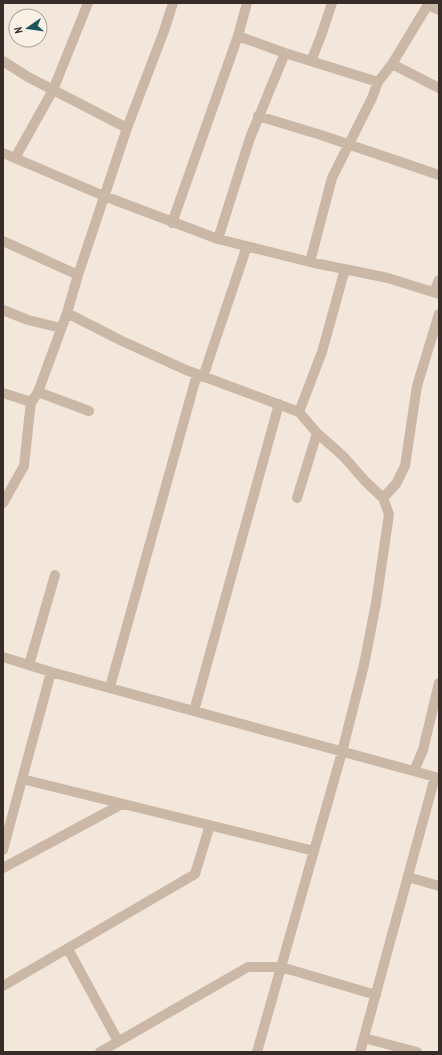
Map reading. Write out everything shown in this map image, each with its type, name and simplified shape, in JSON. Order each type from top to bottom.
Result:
[{"type":"street","points":[[15,158],[53,90],[88,3]]},
{"type":"street","points":[[3,393],[28,401],[35,399],[67,313],[78,275],[127,128],[164,31],[173,3]]},
{"type":"street","points":[[172,223],[238,36],[247,3]]},
{"type":"street","points":[[311,61],[332,3]]},
{"type":"street","points":[[310,262],[332,178],[372,98],[378,82],[392,64],[429,3],[432,8],[439,10]]},
{"type":"street","points":[[238,36],[285,53],[378,82]]},
{"type":"street","points":[[218,239],[250,138],[285,53]]},
{"type":"street","points":[[3,61],[28,77],[127,128]]},
{"type":"street","points":[[392,64],[439,88]]},
{"type":"street","points":[[258,116],[348,144],[439,176]]},
{"type":"street","points":[[3,153],[104,196],[172,223],[218,239],[310,262],[395,280],[437,293],[439,280]]},
{"type":"street","points":[[3,241],[78,275]]},
{"type":"street","points":[[110,687],[200,375],[247,246]]},
{"type":"street","points":[[300,412],[324,346],[345,269]]},
{"type":"street","points":[[3,310],[28,320],[61,328]]},
{"type":"street","points":[[67,313],[129,344],[200,375],[300,412],[317,433],[343,456],[365,481],[383,498],[389,514],[376,603],[364,665],[342,752],[257,1052]]},
{"type":"street","points":[[383,498],[396,484],[405,466],[417,386],[439,314]]},
{"type":"street","points":[[38,392],[89,410]]},
{"type":"street","points":[[3,503],[24,466],[31,401]]},
{"type":"street","points":[[194,711],[279,404]]},
{"type":"street","points":[[297,498],[317,433]]},
{"type":"street","points":[[29,665],[55,576]]},
{"type":"street","points":[[3,657],[52,672],[437,778],[360,1052]]},
{"type":"street","points":[[3,850],[52,672]]},
{"type":"street","points":[[414,771],[423,750],[439,683]]},
{"type":"street","points":[[22,779],[314,851]]},
{"type":"street","points":[[3,868],[122,804]]},
{"type":"street","points":[[3,986],[195,874],[210,825]]},
{"type":"street","points":[[408,877],[439,886]]},
{"type":"street","points":[[68,949],[118,1041]]},
{"type":"street","points":[[100,1052],[248,968],[281,967],[376,995]]},
{"type":"street","points":[[364,1038],[417,1052]]}]
